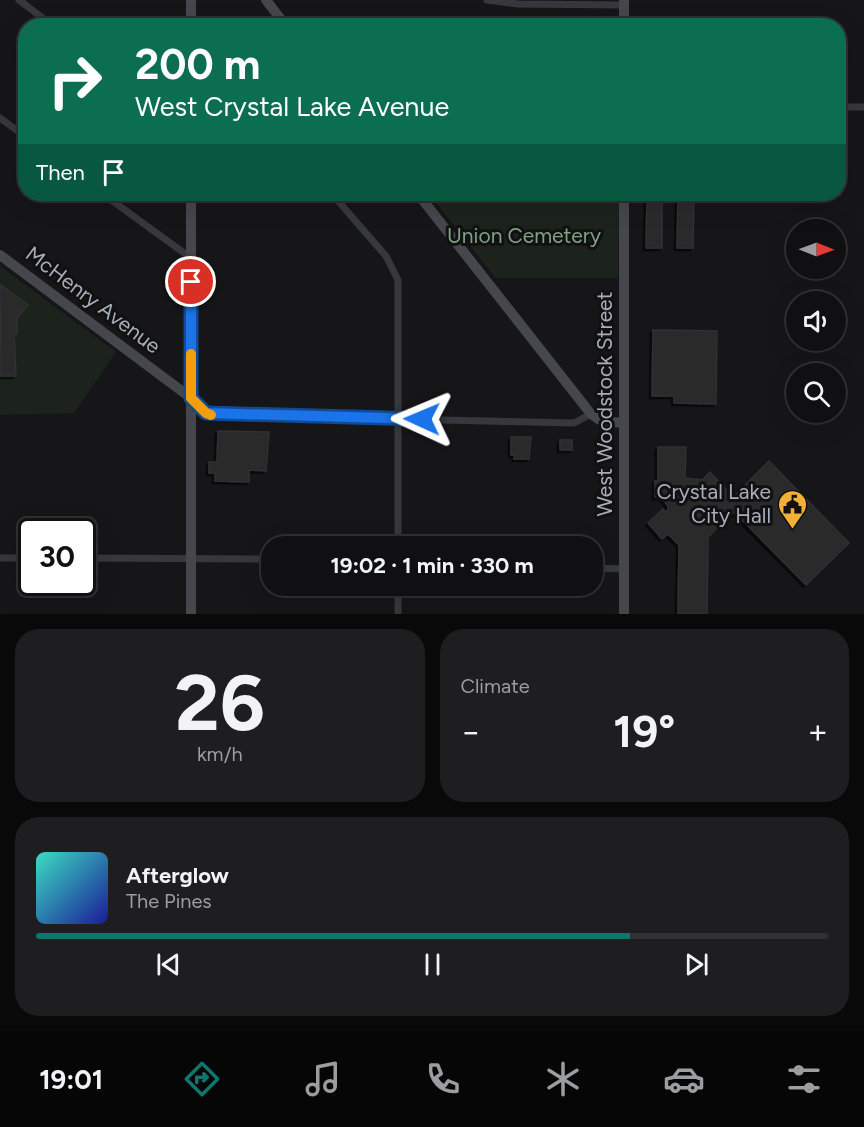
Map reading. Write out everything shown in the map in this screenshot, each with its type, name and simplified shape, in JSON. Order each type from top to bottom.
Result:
[{"type":"street","points":[[19,0],[43,18]]},
{"type":"street","points":[[191,0],[191,18]]},
{"type":"street","points":[[266,0],[280,18]]},
{"type":"street","points":[[487,0],[518,4],[624,2],[624,18]]},
{"type":"street","points":[[846,107],[864,107]]},
{"type":"street","points":[[0,118],[18,131]]},
{"type":"street","points":[[112,201],[190,258]]},
{"type":"street","points":[[191,201],[191,614]]},
{"type":"street","points":[[338,201],[386,256],[396,271],[399,289],[398,536]]},
{"type":"street","points":[[424,201],[591,414],[601,421],[624,423]]},
{"type":"street","name":"West Woodstock Street","points":[[624,201],[624,614]]},
{"type":"street","name":"McHenry Avenue","points":[[0,255],[191,398]]},
{"type":"street","points":[[191,398],[206,413],[214,416],[574,423],[591,414]]},
{"type":"street","points":[[0,558],[18,558]]},
{"type":"street","points":[[96,558],[261,560]]},
{"type":"street","points":[[603,568],[624,569]]},
{"type":"street","points":[[398,596],[398,614]]},
{"type":"green space","name":"Union Cemetery","points":[[435,201],[619,201],[618,278],[496,278]]},
{"type":"green space","points":[[0,266],[116,352],[74,413],[0,415]]},
{"type":"building","points":[[647,201],[662,201],[662,248],[646,248]]},
{"type":"building","points":[[678,201],[694,201],[693,248],[677,248]]},
{"type":"building","points":[[1,285],[28,305],[17,318],[17,334],[14,334],[16,376],[0,376]]},
{"type":"building","points":[[653,330],[717,331],[716,404],[674,403],[674,396],[652,396]]},
{"type":"building","points":[[218,431],[269,432],[266,471],[249,470],[249,482],[215,481],[215,473],[209,473],[209,462],[217,462]]},
{"type":"building","points":[[511,437],[531,437],[529,459],[514,459],[515,455],[511,455]]},
{"type":"building","points":[[560,440],[572,440],[572,450],[560,450]]},
{"type":"building","name":"Crystal Lake City Hall","points":[[658,447],[686,447],[685,478],[702,480],[710,472],[733,497],[769,461],[849,543],[806,585],[734,512],[708,537],[707,614],[678,614],[679,545],[668,534],[662,539],[648,523],[663,509],[666,512],[668,510],[668,506],[661,497],[655,497],[655,481],[658,481]]},
{"type":"slow traffic","points":[[191,354],[191,398],[211,415]]},
{"type":"place","name":"Crystal Lake City Hall","points":[[792,530]]},
{"type":"route","points":[[191,282],[191,398],[206,413],[214,416],[422,419]]}]
